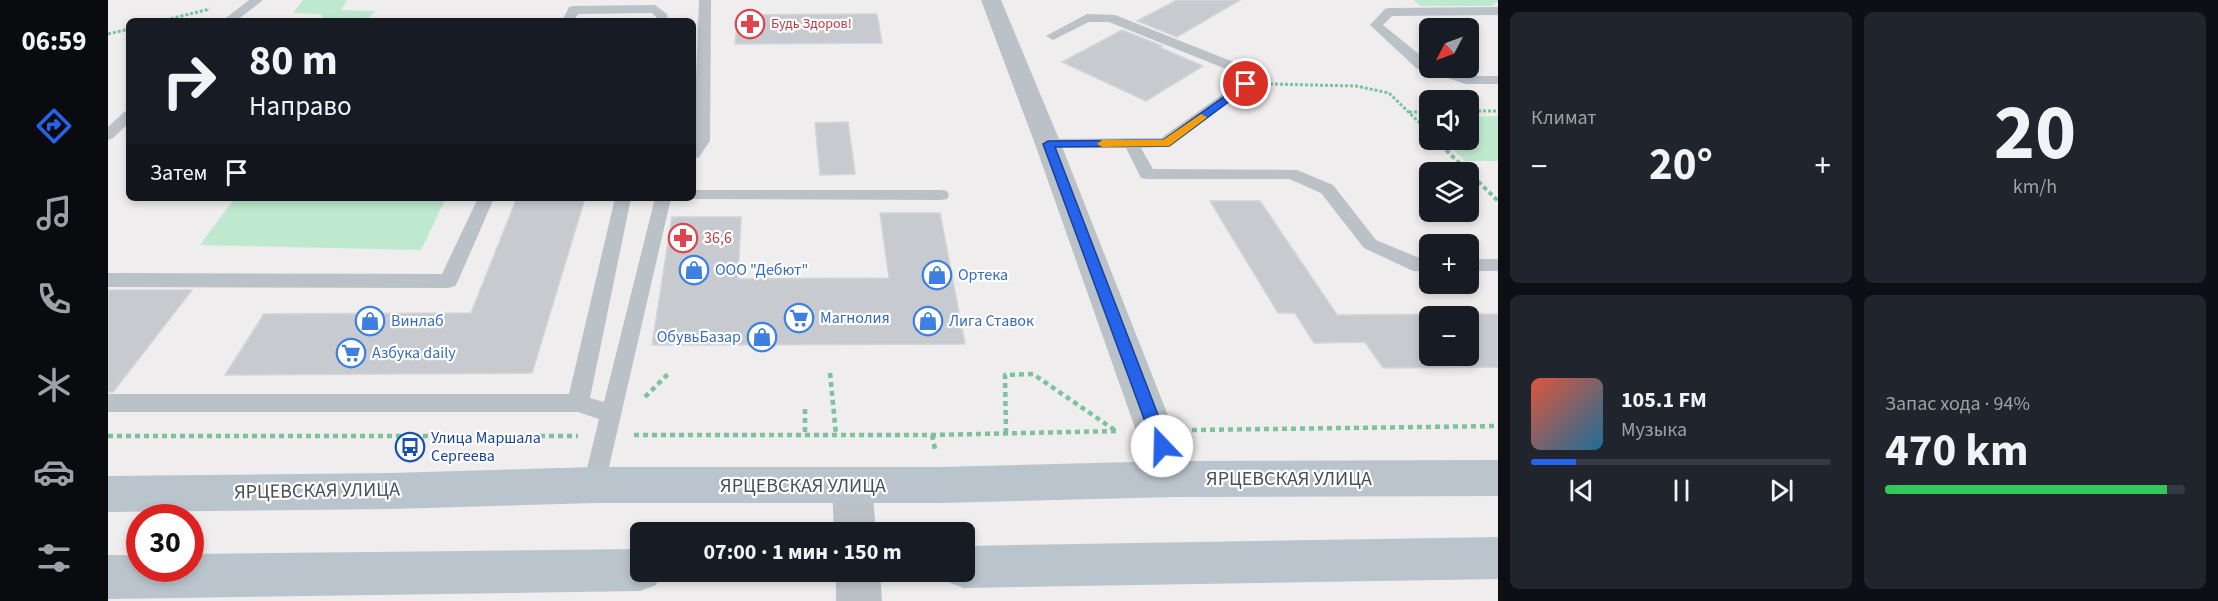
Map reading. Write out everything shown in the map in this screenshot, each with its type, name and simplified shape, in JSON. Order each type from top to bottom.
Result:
[{"type":"main road","name":"ЯРЦЕВСКАЯ УЛИЦА","points":[[108,494],[392,491],[595,485],[852,485],[1173,478],[1498,478]]},
{"type":"main road","points":[[975,567],[1498,558]]},
{"type":"main road","points":[[108,577],[630,570]]},
{"type":"street","points":[[991,0],[1048,144],[1173,478]]},
{"type":"street","points":[[852,485],[854,522]]},
{"type":"street","points":[[858,582],[859,601]]},
{"type":"lane","points":[[232,18],[257,0]]},
{"type":"lane","points":[[696,150],[702,141],[705,0]]},
{"type":"lane","points":[[569,18],[573,9],[655,9],[663,18]]},
{"type":"lane","points":[[1498,11],[1389,12],[1376,25],[1421,65],[1466,80],[1498,80]]},
{"type":"lane","points":[[1048,144],[1165,143],[1246,84],[1236,68],[1111,18],[1087,18],[1053,36]]},
{"type":"lane","points":[[108,135],[126,118]]},
{"type":"lane","points":[[1131,144],[1147,174],[1291,174],[1318,185],[1327,189],[1370,244],[1419,266]]},
{"type":"lane","points":[[696,195],[941,195]]},
{"type":"lane","points":[[108,280],[448,281],[485,201]]},
{"type":"lane","points":[[578,403],[622,201]]},
{"type":"lane","points":[[595,485],[662,201]]},
{"type":"lane","points":[[1479,265],[1498,265]]},
{"type":"lane","points":[[108,403],[578,403],[612,414]]},
{"type":"path","points":[[173,18],[215,8]]},
{"type":"path","points":[[108,34],[126,30]]},
{"type":"path","points":[[1246,84],[1356,86],[1389,93],[1419,122]]},
{"type":"path","points":[[1479,111],[1498,111]]},
{"type":"path","points":[[1408,112],[1419,112]]},
{"type":"path","points":[[1446,150],[1498,201]]},
{"type":"path","points":[[830,374],[836,435]]},
{"type":"path","points":[[1006,433],[1005,375],[1033,374],[1117,431],[1498,426]]},
{"type":"path","points":[[805,409],[805,436]]},
{"type":"path","points":[[932,435],[936,456]]},
{"type":"green space","points":[[303,0],[347,0],[341,10],[376,11],[368,18],[323,18],[321,14],[293,13]]},
{"type":"green space","points":[[1414,0],[1498,0],[1498,2],[1492,6],[1420,6]]},
{"type":"green space","points":[[1498,116],[1498,161],[1465,161],[1453,150],[1479,150],[1479,117]]},
{"type":"green space","points":[[233,201],[445,201],[421,250],[200,245]]},
{"type":"building","points":[[1177,0],[1240,0],[1177,37],[1137,21]]},
{"type":"building","points":[[877,14],[882,43],[735,44],[738,15]]},
{"type":"building","points":[[1122,30],[1203,66],[1146,101],[1062,62]]},
{"type":"building","points":[[848,122],[855,174],[820,175],[815,123]]},
{"type":"building","points":[[516,201],[584,201],[532,373],[225,375],[264,314],[471,313]]},
{"type":"building","points":[[1210,201],[1260,201],[1337,315],[1419,314],[1419,366],[1479,366],[1479,314],[1498,314],[1498,367],[1383,368],[1365,342],[1314,343],[1295,313],[1278,313]]},
{"type":"building","points":[[880,213],[940,213],[965,344],[652,345],[672,217],[741,217],[738,279],[889,278]]},
{"type":"building","points":[[108,290],[192,290],[113,392],[108,392]]},
{"type":"slow traffic","points":[[1102,144],[1165,143],[1201,117]]},
{"type":"place","name":"Будь Здоров!","points":[[750,24]]},
{"type":"place","name":"36,6","points":[[683,238]]},
{"type":"place","name":"ООО \"Дебют\"","points":[[694,270]]},
{"type":"place","name":"Ортека","points":[[937,275]]},
{"type":"place","name":"Магнолия","points":[[799,318]]},
{"type":"place","name":"Винлаб","points":[[370,321]]},
{"type":"place","name":"Лига Ставок","points":[[928,321]]},
{"type":"place","name":"ОбувьБазар","points":[[762,337]]},
{"type":"place","name":"Азбука daily","points":[[351,353]]},
{"type":"place","name":"Улица Маршала Сергеева","points":[[410,447]]},
{"type":"route","points":[[1162,446],[1048,144],[1165,143],[1246,84]]}]
